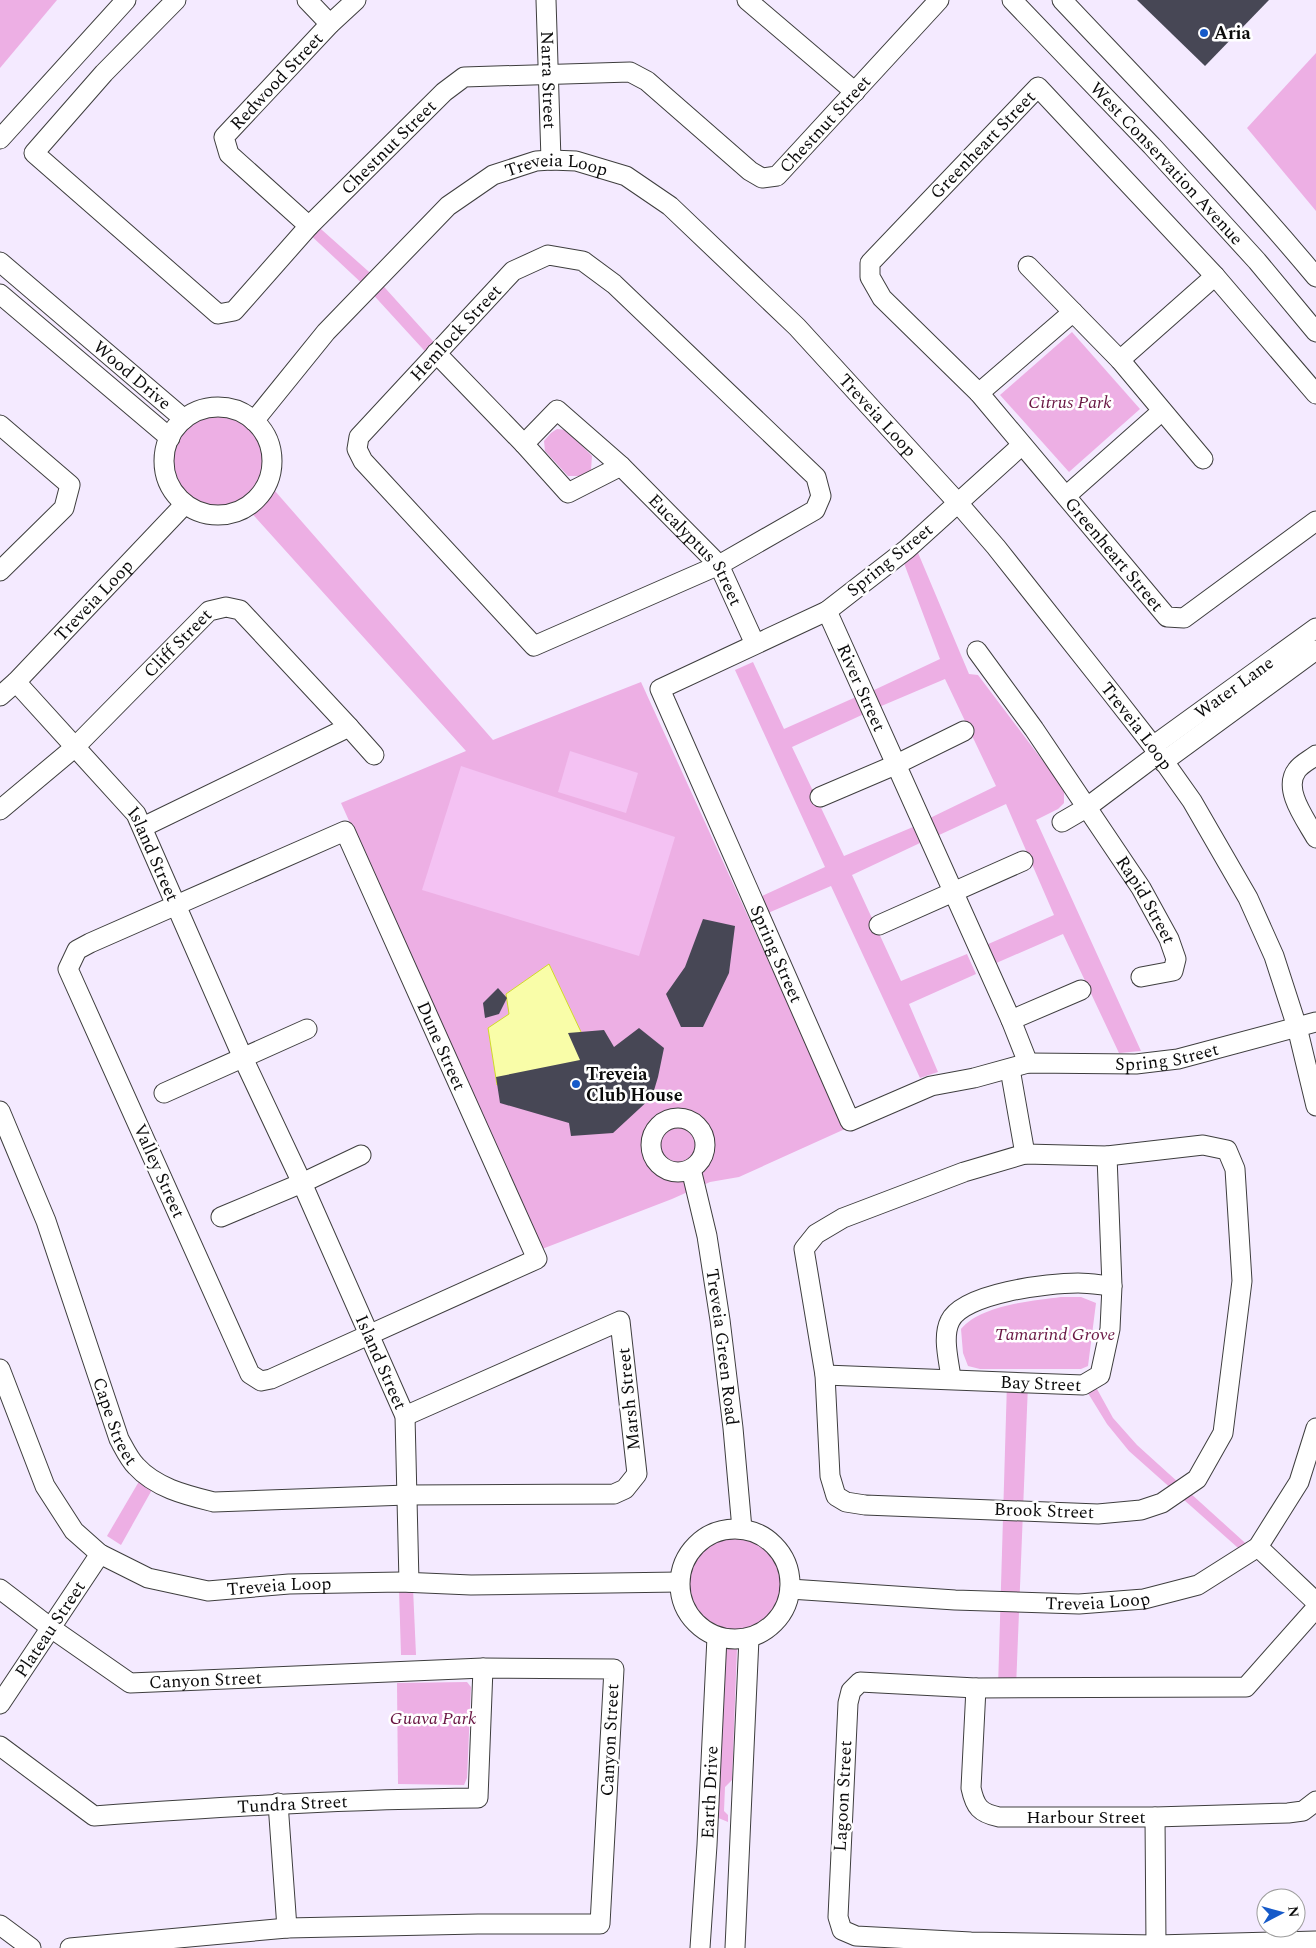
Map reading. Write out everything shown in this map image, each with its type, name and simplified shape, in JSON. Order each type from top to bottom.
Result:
[{"type":"street","points":[[0,139],[126,0]]},
{"type":"street","name":"Chestnut Street","points":[[176,0],[104,73],[34,154],[218,314],[234,311],[309,226],[444,92],[464,77],[630,72],[647,81],[750,171],[762,178],[777,176],[940,0]]},
{"type":"street","points":[[307,0],[330,24]]},
{"type":"street","name":"Redwood Street","points":[[309,226],[229,154],[224,137],[330,24],[356,0]]},
{"type":"street","name":"Narra Street","points":[[546,0],[551,160]]},
{"type":"street","points":[[748,0],[856,92]]},
{"type":"street","name":"West Conservation Avenue","points":[[1012,0],[1152,146],[1257,261],[1316,332]]},
{"type":"street","name":"West Conservation Avenue","points":[[1062,0],[1177,122],[1316,277]]},
{"type":"street","name":"Greenheart Street","points":[[1316,394],[1215,276],[1038,87],[870,263],[870,278],[882,298],[980,393],[1166,617],[1184,618],[1316,521]]},
{"type":"street","name":"Treveia Loop","points":[[254,421],[326,332],[448,206],[493,175],[536,161],[551,160],[576,161],[626,176],[670,206],[797,328],[958,503],[1080,653],[1158,754],[1192,802],[1248,898],[1274,956],[1297,1027],[1316,1106]]},
{"type":"street","name":"Hemlock Street","points":[[548,255],[583,261],[614,284],[816,477],[821,496],[815,510],[719,565],[534,646],[363,461],[357,449],[359,437],[513,271],[548,255]]},
{"type":"street","name":"Wood Drive","points":[[0,262],[184,419]]},
{"type":"street","points":[[1028,266],[1120,360],[1203,459]]},
{"type":"street","points":[[1120,360],[1215,276]]},
{"type":"street","name":"Wood Drive","points":[[0,294],[170,438]]},
{"type":"street","points":[[980,393],[1073,312]]},
{"type":"street","name":"Wood Drive","points":[[65,349],[79,330]]},
{"type":"street","points":[[436,353],[524,444],[568,493],[621,466]]},
{"type":"street","points":[[220,407],[244,414],[254,421],[265,434],[271,449],[272,466],[268,482],[259,497],[247,507],[232,514],[216,515],[200,512],[185,504],[170,485],[164,461],[170,438],[184,419],[195,412],[220,407]]},
{"type":"street","name":"Eucalyptus Street","points":[[524,444],[557,410],[621,466],[719,565],[755,644]]},
{"type":"street","points":[[1066,496],[1162,411]]},
{"type":"street","points":[[0,425],[70,485],[64,508],[0,571]]},
{"type":"street","points":[[958,503],[1022,445]]},
{"type":"street","name":"Spring Street","points":[[958,503],[907,549],[827,611],[660,689],[850,1121],[931,1086],[1010,1069],[1028,1063],[1136,1064],[1178,1059],[1316,1022]]},
{"type":"street","name":"Treveia Loop","points":[[0,696],[16,682],[185,504]]},
{"type":"street","name":"Cliff Street","points":[[74,748],[209,611],[226,607],[240,610],[374,755]]},
{"type":"street","name":"River Street","points":[[827,611],[1011,1020],[1028,1063]]},
{"type":"street","name":"Water Lane","points":[[1158,754],[1316,628]]},
{"type":"street","name":"Water Lane","points":[[1158,754],[1316,650]]},
{"type":"street","name":"Rapid Street","points":[[977,651],[1034,729],[1141,888],[1169,938],[1176,959],[1173,971],[1141,977]]},
{"type":"street","name":"Island Street","points":[[16,682],[136,814],[405,1416],[409,1582]]},
{"type":"street","points":[[142,827],[350,727]]},
{"type":"street","points":[[820,797],[895,765],[964,731]]},
{"type":"street","points":[[0,810],[74,748]]},
{"type":"street","points":[[1062,822],[1086,808],[1158,754]]},
{"type":"street","points":[[1316,755],[1298,769],[1291,780],[1292,793],[1316,838]]},
{"type":"street","name":"Dune Street","points":[[177,904],[344,831],[537,1259],[368,1334]]},
{"type":"street","points":[[879,925],[1023,861]]},
{"type":"street","name":"Valley Street","points":[[177,904],[77,950],[68,969],[100,1042],[250,1374],[261,1380],[271,1379],[368,1334]]},
{"type":"street","points":[[1011,1020],[1080,990]]},
{"type":"street","points":[[164,1093],[306,1029]]},
{"type":"street","points":[[1010,1069],[1025,1154]]},
{"type":"street","name":"Cape Street","points":[[0,1111],[46,1221],[119,1439],[135,1465],[156,1482],[186,1495],[214,1502],[407,1495]]},
{"type":"street","name":"Brook Street","points":[[1203,1145],[1227,1150],[1235,1169],[1242,1281],[1223,1433],[1197,1479],[1162,1503],[1141,1510],[1098,1514],[865,1505],[846,1502],[836,1496],[830,1476],[825,1375],[804,1249],[816,1234],[843,1218],[955,1175],[1025,1154],[1107,1156],[1203,1145]]},
{"type":"street","points":[[221,1217],[302,1183],[361,1155]]},
{"type":"street","name":"Bay Street","points":[[825,1375],[951,1378],[1028,1384],[1082,1385],[1100,1375],[1110,1329],[1112,1286],[1107,1156]]},
{"type":"street","name":"Treveia Green Road","points":[[685,1170],[707,1236],[720,1320],[733,1428],[736,1528]]},
{"type":"street","points":[[951,1378],[946,1335],[950,1322],[958,1310],[1018,1288],[1077,1283],[1112,1286]]},
{"type":"street","name":"Marsh Street","points":[[405,1416],[620,1321],[637,1474],[625,1489],[614,1494],[407,1495]]},
{"type":"street","name":"Treveia Loop","points":[[0,1369],[45,1486],[74,1531],[100,1554],[148,1578],[208,1591],[289,1584],[409,1582],[471,1585],[679,1582]]},
{"type":"street","name":"Treveia Loop","points":[[790,1589],[955,1600],[1079,1604],[1144,1599],[1198,1585],[1258,1548],[1299,1482],[1316,1428]]},
{"type":"street","points":[[736,1528],[758,1533],[772,1543],[783,1556],[789,1572],[790,1589],[786,1606],[777,1620],[764,1631],[749,1638],[733,1640],[717,1637],[701,1629],[689,1616],[681,1600],[679,1582],[682,1566],[689,1552],[700,1540],[714,1532],[736,1528]]},
{"type":"street","points":[[1258,1548],[1316,1602]]},
{"type":"street","name":"Plateau Street","points":[[0,1704],[100,1554]]},
{"type":"street","name":"Canyon Street","points":[[0,1589],[130,1684],[483,1668],[614,1669],[600,1924],[478,1924],[287,1928],[70,1948]]},
{"type":"street","name":"Lagoon Street","points":[[1316,1608],[1246,1687],[976,1688],[860,1682],[851,1691],[848,1703],[838,1907],[838,1917],[842,1930],[856,1936],[971,1942],[1156,1945],[1316,1941]]},
{"type":"street","name":"Earth Drive","points":[[700,1948],[717,1637]]},
{"type":"street","name":"Earth Drive","points":[[734,1948],[749,1638]]},
{"type":"street","name":"Tundra Street","points":[[0,1746],[94,1816],[278,1803],[478,1798],[483,1668]]},
{"type":"street","name":"Harbour Street","points":[[976,1688],[971,1788],[974,1802],[989,1815],[999,1817],[1155,1817],[1288,1813],[1303,1811],[1316,1801]]},
{"type":"street","points":[[278,1803],[287,1928]]},
{"type":"street","points":[[1155,1817],[1156,1945]]},
{"type":"street","points":[[0,1926],[31,1948]]},
{"type":"green space","points":[[0,0],[57,0],[0,68]]},
{"type":"green space","points":[[1316,53],[1316,211],[1247,128]]},
{"type":"green space","points":[[313,222],[377,279],[441,350],[432,359],[368,289],[305,230]]},
{"type":"green space","name":"Citrus Park","points":[[1072,332],[1140,409],[1069,472],[1000,395]]},
{"type":"green space","points":[[209,416],[227,416],[243,423],[256,436],[263,452],[263,470],[256,486],[243,499],[227,506],[209,506],[193,499],[180,486],[173,470],[173,452],[180,436],[193,423]]},
{"type":"green space","points":[[557,429],[567,430],[592,456],[591,470],[581,476],[568,476],[545,451],[544,441]]},
{"type":"green space","points":[[268,483],[493,740],[641,682],[845,1129],[739,1177],[710,1182],[672,1199],[542,1249],[341,803],[466,751],[247,508],[260,498]]},
{"type":"green space","points":[[916,548],[969,674],[978,675],[1064,789],[1064,803],[1058,809],[1036,820],[1141,1051],[1119,1053],[1063,934],[994,964],[986,945],[1054,915],[1006,804],[937,836],[930,818],[996,786],[945,679],[879,707],[872,691],[940,659],[902,558]]},
{"type":"green space","points":[[753,662],[784,729],[856,697],[864,714],[792,747],[844,856],[913,827],[920,843],[852,875],[901,981],[967,954],[976,974],[909,1004],[938,1072],[920,1078],[831,886],[768,913],[760,897],[825,867],[735,670]]},
{"type":"green space","name":"Tamarind Grove","points":[[1061,1297],[1081,1297],[1096,1303],[1088,1366],[1081,1369],[980,1369],[968,1366],[963,1353],[961,1329],[970,1321],[981,1314],[1007,1305]]},
{"type":"green space","points":[[1092,1380],[1113,1418],[1137,1445],[1253,1550],[1246,1555],[1129,1451],[1107,1424],[1083,1385]]},
{"type":"green space","points":[[1007,1382],[1028,1384],[1016,1688],[998,1688]]},
{"type":"green space","points":[[141,1478],[153,1488],[121,1545],[107,1536]]},
{"type":"green space","points":[[734,1537],[752,1541],[767,1551],[777,1566],[781,1584],[777,1602],[767,1617],[752,1627],[734,1631],[716,1627],[701,1617],[691,1602],[687,1584],[691,1566],[701,1551],[716,1541]]},
{"type":"green space","points":[[413,1588],[416,1655],[401,1655],[399,1589]]},
{"type":"green space","points":[[728,1644],[733,1644],[737,1648],[732,1780],[725,1787],[724,1811],[728,1815],[728,1822],[716,1817],[723,1648]]},
{"type":"green space","name":"Guava Park","points":[[467,1682],[471,1687],[467,1778],[464,1785],[398,1784],[397,1683]]},
{"type":"shaded area","points":[[570,751],[638,773],[626,813],[558,792]]},
{"type":"shaded area","points":[[461,766],[675,837],[639,956],[422,890]]},
{"type":"shaded area","points":[[549,964],[582,1034],[586,1068],[497,1085],[488,1028],[509,1014],[506,994]]},
{"type":"building","name":"Aria","points":[[1137,0],[1269,0],[1205,66]]},
{"type":"building","points":[[703,919],[735,926],[729,973],[703,1027],[681,1027],[666,994],[685,967]]},
{"type":"building","points":[[498,988],[507,998],[499,1014],[485,1018],[483,1003]]},
{"type":"building","name":"Treveia Club House","points":[[639,1028],[664,1048],[658,1077],[652,1097],[613,1133],[571,1136],[569,1123],[500,1103],[496,1077],[580,1060],[568,1033],[604,1030],[614,1047]]},
{"type":"place","name":"Aria","points":[[1204,33]]},
{"type":"place","name":"Treveia Club House","points":[[576,1084]]}]
